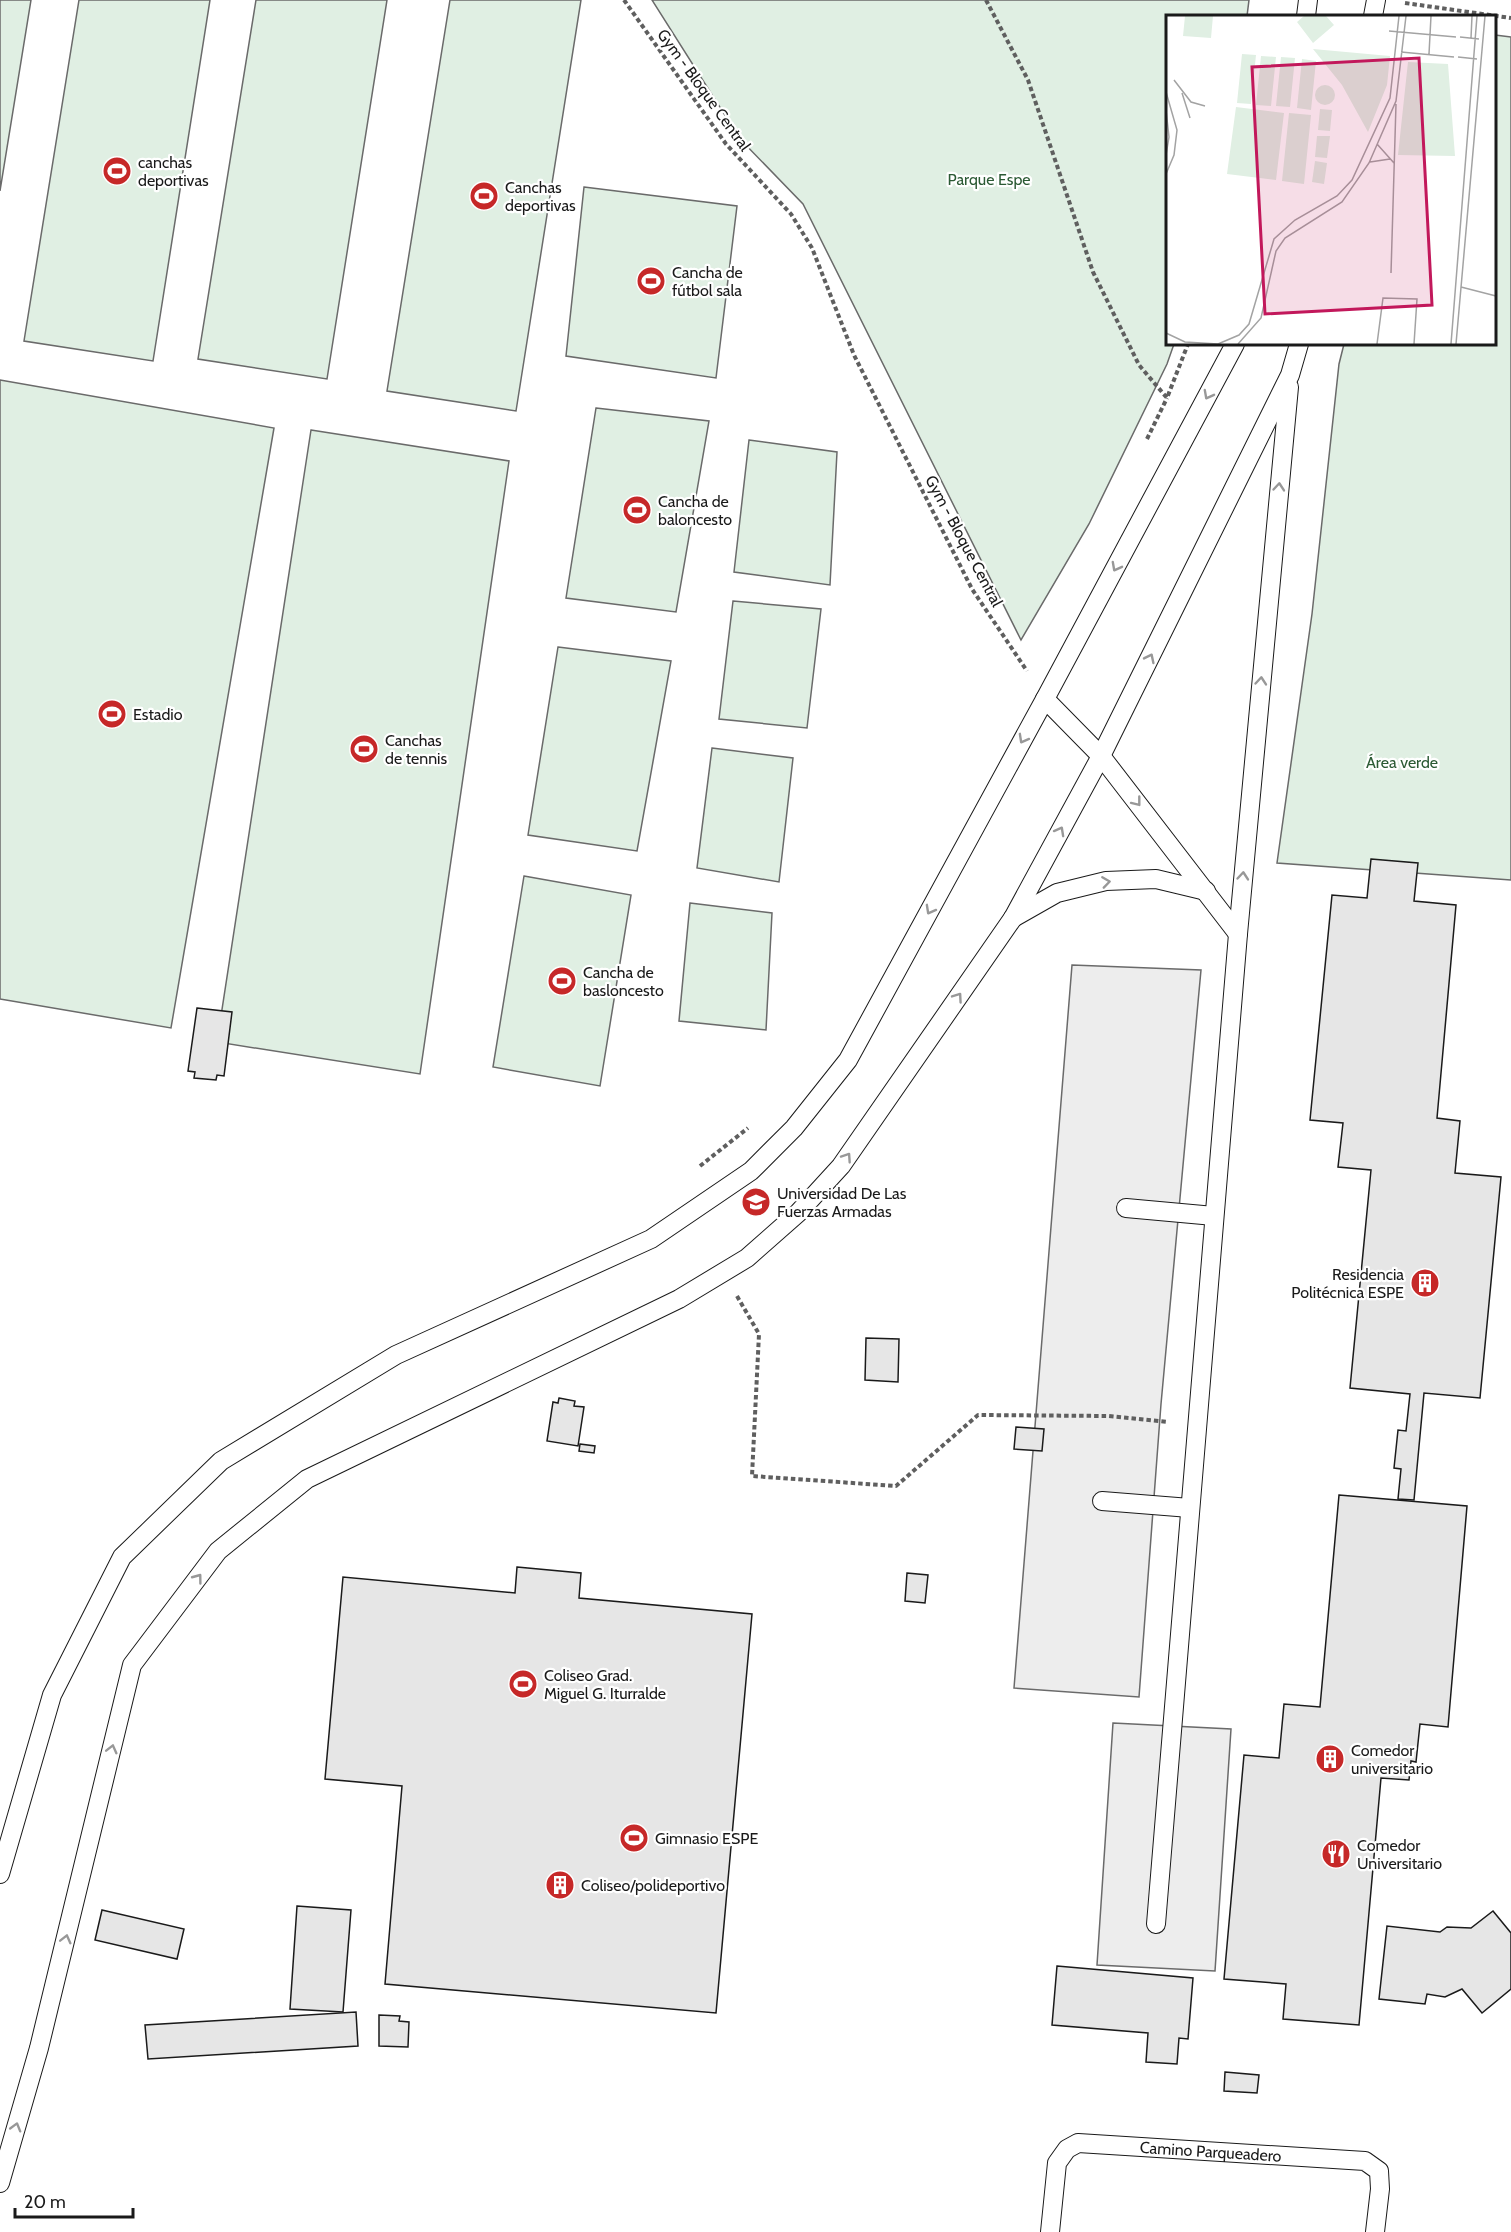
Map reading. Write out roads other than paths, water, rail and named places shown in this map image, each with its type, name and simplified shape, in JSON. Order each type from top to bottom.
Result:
[{"type":"lane","points":[[1306,15],[1308,0]]},
{"type":"lane","points":[[1373,15],[1376,0]]},
{"type":"lane","points":[[0,1874],[52,1695],[122,1557],[221,1461],[396,1355],[651,1239],[751,1172],[794,1128],[848,1060],[1234,345]]},
{"type":"lane","points":[[0,2183],[39,2048],[132,1665],[218,1551],[307,1479],[679,1299],[747,1258],[798,1213],[841,1166],[1013,918],[1101,756],[1290,375],[1299,345]]},
{"type":"lane","points":[[1156,1924],[1238,934],[1290,375]]},
{"type":"lane","points":[[1045,699],[1101,756],[1238,934]]},
{"type":"lane","points":[[1013,918],[1057,893],[1106,881],[1156,879],[1206,891]]},
{"type":"lane","points":[[1126,1208],[1214,1215]]},
{"type":"lane","points":[[1102,1501],[1190,1508]]},
{"type":"lane","name":"Camino Parqueadero","points":[[1050,2232],[1057,2163],[1067,2149],[1077,2143],[1365,2161],[1379,2171],[1380,2188],[1375,2232]]},
{"type":"place","name":"canchas deportivas","points":[[117,171]]},
{"type":"place","name":"Canchas deportivas","points":[[484,196]]},
{"type":"place","name":"Cancha de fútbol sala","points":[[651,281]]},
{"type":"place","name":"Cancha de baloncesto","points":[[637,510]]},
{"type":"place","name":"Estadio","points":[[112,714]]},
{"type":"place","name":"Canchas de tennis","points":[[364,749]]},
{"type":"place","name":"Cancha de basloncesto","points":[[562,981]]},
{"type":"place","name":"Universidad De Las Fuerzas Armadas","points":[[756,1202]]},
{"type":"place","name":"Residencia Politécnica ESPE","points":[[1425,1283]]},
{"type":"place","name":"Coliseo Grad. Miguel G. Iturralde","points":[[523,1684]]},
{"type":"place","name":"Comedor universitario","points":[[1330,1759]]},
{"type":"place","name":"Gimnasio ESPE","points":[[634,1838]]},
{"type":"place","name":"Comedor Universitario","points":[[1336,1854]]},
{"type":"place","name":"Coliseo/polideportivo","points":[[560,1885]]},
{"type":"park label","name":"Parque Espe","points":[[989,179]]},
{"type":"park label","name":"Área verde","points":[[1402,762]]}]
